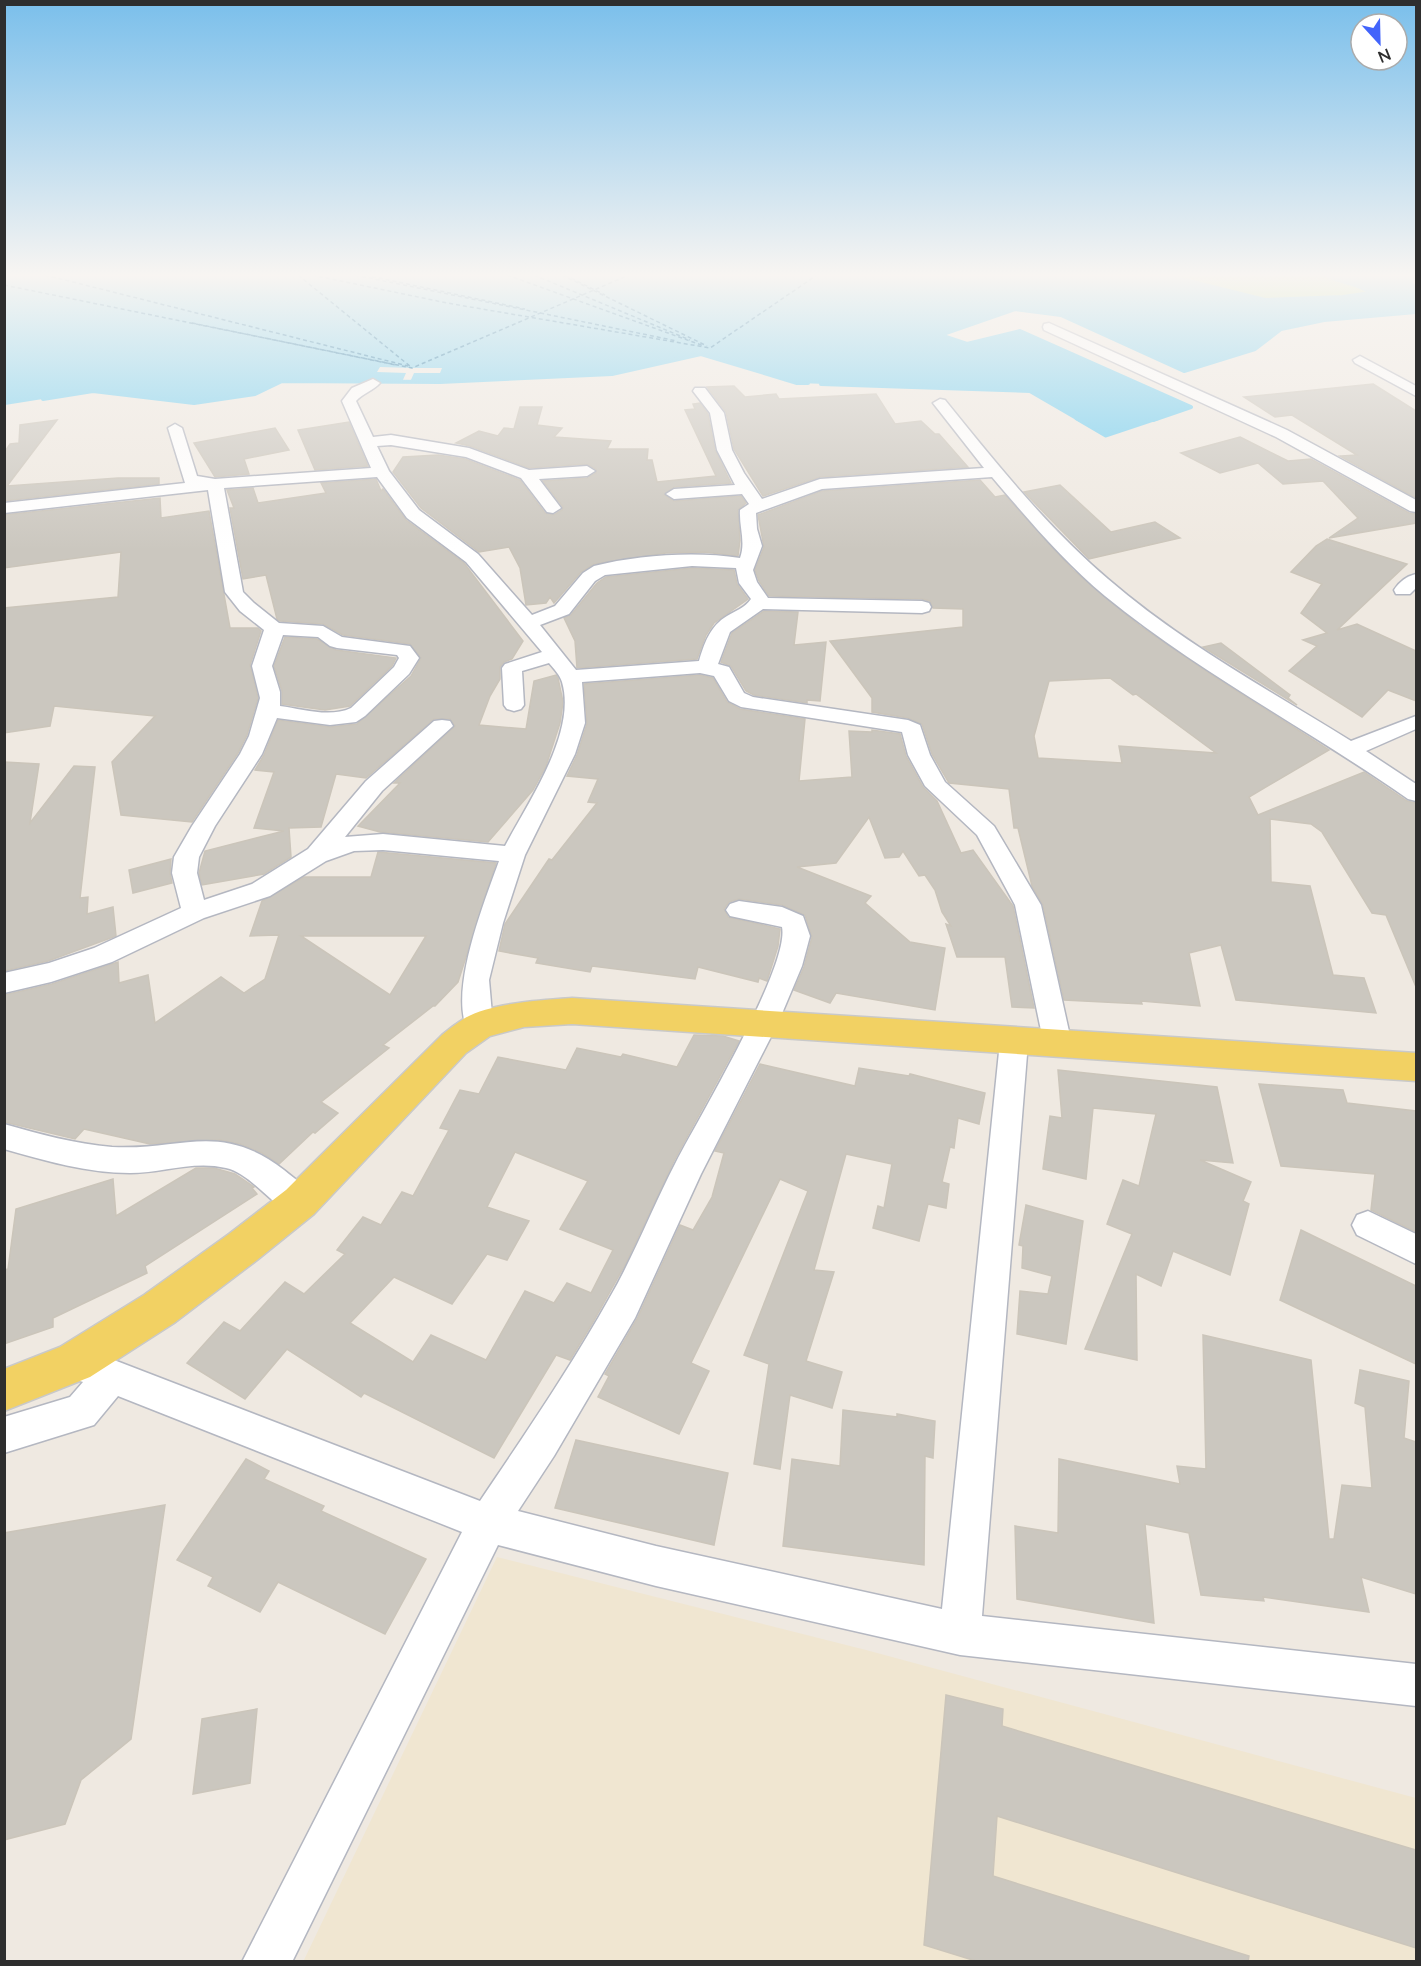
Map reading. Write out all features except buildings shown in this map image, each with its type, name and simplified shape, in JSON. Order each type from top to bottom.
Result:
[{"type":"main road","points":[[4,1390],[75,1362],[159,1309],[300,1202],[454,1044],[479,1026],[524,1014],[572,1011],[1416,1067]]},
{"type":"street","points":[[1137,367],[1267,426],[1367,478],[1416,507]]},
{"type":"street","points":[[1372,367],[1416,392]]},
{"type":"street","points":[[373,383],[357,391],[349,401],[381,472],[413,514],[472,558],[554,655],[570,677],[574,695],[574,723],[564,754],[513,855],[490,923],[476,980],[479,1026]]},
{"type":"street","points":[[700,391],[717,413],[717,426],[736,475],[758,505]]},
{"type":"street","points":[[940,403],[994,472],[1093,576],[1144,617],[1200,656],[1351,749],[1416,794]]},
{"type":"street","points":[[175,428],[190,479],[215,484]]},
{"type":"street","points":[[367,442],[391,440],[469,453],[527,475],[587,471]]},
{"type":"street","points":[[4,508],[215,484],[381,472]]},
{"type":"street","points":[[759,603],[760,599],[748,583],[744,570],[753,546],[748,529],[748,510],[798,494],[820,484],[994,472]]},
{"type":"street","points":[[527,475],[553,508]]},
{"type":"street","points":[[215,484],[234,592],[244,607],[254,611],[274,628],[323,632],[337,642],[403,650],[409,658],[402,670],[358,712],[348,717],[330,719],[268,711]]},
{"type":"street","points":[[674,494],[746,489]]},
{"type":"street","points":[[528,623],[562,610],[589,577],[600,570],[690,558],[747,564]]},
{"type":"street","points":[[707,668],[713,645],[724,627],[759,603],[922,607]]},
{"type":"street","points":[[195,912],[183,866],[190,846],[243,771],[258,741],[268,711],[270,691],[262,675],[261,665],[265,652],[274,641],[274,628]]},
{"type":"street","points":[[514,705],[512,668],[554,655]]},
{"type":"street","points":[[570,677],[707,668],[722,671],[736,697],[748,703],[901,724],[912,730],[919,755],[936,786],[986,831],[1028,905],[1058,1045]]},
{"type":"street","points":[[1351,749],[1416,722]]},
{"type":"street","points":[[317,855],[374,786],[442,726]]},
{"type":"street","points":[[4,983],[51,972],[103,955],[195,912],[261,890],[317,855],[352,843],[383,842],[513,855]]},
{"type":"street","points":[[266,1962],[488,1523],[541,1443],[623,1307],[692,1161],[764,1023],[789,966],[797,936],[794,922],[782,916],[739,910]]},
{"type":"street","points":[[960,1634],[1014,1042]]},
{"type":"street","points":[[4,1136],[60,1153],[131,1161],[182,1153],[212,1152],[244,1161],[300,1202]]},
{"type":"street","points":[[1368,1225],[1416,1250]]},
{"type":"street","points":[[75,1362],[488,1523],[656,1566],[960,1634],[1416,1685]]},
{"type":"street","points":[[4,1436],[81,1412],[112,1375]]},
{"type":"shaded area","points":[[497,1557],[866,1650],[1416,1798],[1416,1961],[303,1962]]},
{"type":"water","points":[[5,367],[644,367],[612,374],[440,382],[282,381],[255,394],[194,403],[93,391],[5,405]]},
{"type":"water","points":[[743,367],[1100,367],[1191,407],[1106,435],[1030,391],[797,383]]},
{"type":"water","points":[[1175,367],[1198,367],[1184,371]]},
{"type":"pier","points":[[380,367],[442,368],[440,373],[414,373],[410,382],[402,382],[406,373],[377,372]]},
{"type":"waterway","points":[[43,399],[93,391],[194,403],[255,394],[282,381],[440,382],[612,374],[644,367]]},
{"type":"waterway","points":[[743,367],[797,383],[808,383]]},
{"type":"waterway","points":[[1100,367],[1191,407],[1153,420]]},
{"type":"waterway","points":[[1175,367],[1184,371],[1198,367]]},
{"type":"waterway","points":[[821,384],[1030,391],[1080,420]]},
{"type":"waterway","points":[[1077,418],[1106,435],[1157,418]]},
{"type":"ferry route","points":[[406,367],[415,367]]}]
